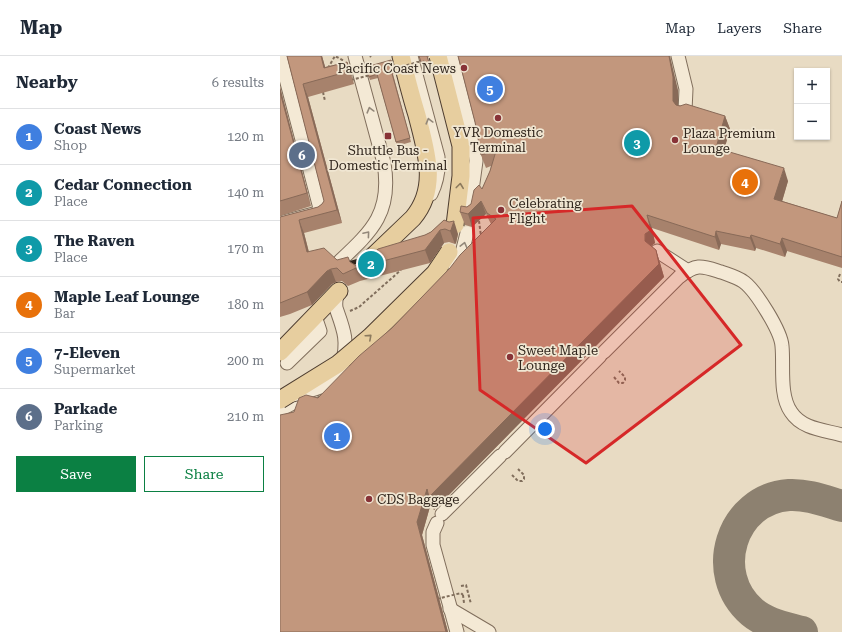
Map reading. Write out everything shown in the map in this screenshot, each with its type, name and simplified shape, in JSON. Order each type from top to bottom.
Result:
[{"type":"main road","points":[[362,268],[413,218],[425,201],[429,171],[426,148],[401,56]]},
{"type":"main road","points":[[432,58],[461,146],[461,229]]},
{"type":"main road","points":[[280,400],[338,364],[370,337],[435,273],[449,252]]},
{"type":"main road","points":[[283,357],[315,316],[339,291]]},
{"type":"lane","points":[[280,56],[321,212],[280,223]]},
{"type":"lane","points":[[411,56],[439,165],[435,184],[420,210]]},
{"type":"lane","points":[[451,56],[472,137],[475,156],[474,178],[469,212]]},
{"type":"lane","points":[[678,56],[686,89],[685,111]]},
{"type":"lane","points":[[340,261],[371,230],[378,218],[386,191],[384,163],[351,60]]},
{"type":"lane","points":[[439,286],[449,276],[460,261],[461,229]]},
{"type":"lane","points":[[657,251],[688,271]]},
{"type":"lane","points":[[457,632],[455,606],[433,545],[433,532],[440,519],[502,454],[679,277],[688,271],[704,266],[736,277],[749,286],[774,323],[781,338],[784,395],[791,412],[796,419],[806,425],[842,435]]},
{"type":"lane","points":[[280,410],[314,392],[329,381],[336,374],[341,364],[345,354],[346,344],[336,308],[336,298],[339,291]]},
{"type":"lane","points":[[280,400],[334,382],[358,364]]},
{"type":"lane","points":[[455,606],[489,632]]},
{"type":"path","points":[[327,70],[335,56],[351,60]]},
{"type":"path","points":[[390,70],[432,58]]},
{"type":"path","points":[[351,74],[352,80]]},
{"type":"path","points":[[345,82],[375,74]]},
{"type":"path","points":[[321,88],[325,101]]},
{"type":"path","points":[[479,221],[481,238]]},
{"type":"path","points":[[351,311],[359,307],[401,270]]},
{"type":"path","points":[[840,274],[838,279],[842,282]]},
{"type":"path","points":[[614,377],[619,382],[623,382],[625,380],[625,377],[619,371]]},
{"type":"path","points":[[512,475],[518,481],[522,481],[524,479],[524,475],[518,469]]},
{"type":"path","points":[[462,586],[466,585],[471,604]]},
{"type":"path","points":[[430,601],[460,593],[463,595],[465,602],[455,606]]},
{"type":"highlighted area","points":[[632,206],[741,345],[586,463],[480,390],[473,218]]},
{"type":"building","points":[[287,56],[321,56],[324,68],[347,62],[350,71],[303,84],[337,210],[299,220],[307,252],[324,248],[337,260],[348,257],[350,262],[355,265],[359,265],[378,249],[425,235],[431,232],[444,220],[449,222],[454,221],[450,231],[445,229],[440,230],[425,250],[356,268],[343,274],[337,268],[331,269],[327,271],[307,292],[280,303],[280,217],[318,207],[324,201]]},
{"type":"building","points":[[419,56],[427,56],[429,63],[425,64],[424,61],[421,62]]},
{"type":"building","points":[[458,56],[669,56],[673,77],[673,101],[676,105],[680,106],[686,104],[725,116],[716,148],[784,168],[774,199],[837,218],[842,201],[842,257],[782,238],[780,244],[751,235],[750,238],[716,231],[715,237],[647,215],[651,230],[645,234],[645,241],[656,250],[659,264],[429,497],[427,489],[417,522],[446,632],[280,632],[280,415],[294,412],[299,398],[306,395],[318,398],[359,356],[392,328],[496,219],[487,213],[481,201],[468,214],[460,212],[461,206],[467,207],[471,204],[474,190],[479,185],[482,189],[490,171],[496,151],[481,155],[475,122]]},
{"type":"building","points":[[391,60],[394,70],[391,70],[410,138],[396,142],[377,74],[369,77],[366,67]]},
{"type":"building","points":[[280,92],[307,193],[280,201]]},
{"type":"taxiway","points":[[802,632],[776,625],[757,616],[739,596],[731,578],[729,559],[732,541],[740,524],[753,510],[769,500],[789,495],[796,495],[816,498],[842,506]]},
{"type":"railway","points":[[340,266],[380,255]]},
{"type":"place","name":"Pacific Coast News","points":[[464,68]]},
{"type":"place","name":"7-Eleven","points":[[490,89]]},
{"type":"place","name":"YVR Domestic Terminal","points":[[498,118]]},
{"type":"place","name":"Shuttle Bus - Domestic Terminal","points":[[388,136]]},
{"type":"place","name":"Plaza Premium Lounge","points":[[675,140]]},
{"type":"place","name":"The Raven","points":[[637,143]]},
{"type":"place","name":"Parkade","points":[[302,155]]},
{"type":"place","name":"Maple Leaf Lounge","points":[[745,182]]},
{"type":"place","name":"Celebrating Flight","points":[[501,210]]},
{"type":"place","name":"Cedar Connection","points":[[371,264]]},
{"type":"place","name":"Sweet Maple Lounge","points":[[510,357]]},
{"type":"place","name":"Coast News","points":[[337,436]]},
{"type":"place","name":"CDS Baggage","points":[[369,499]]}]
